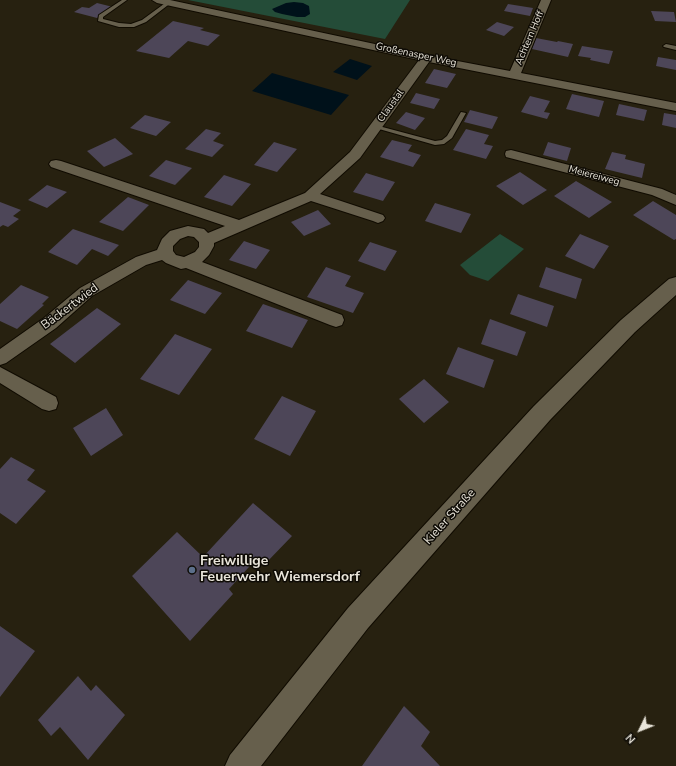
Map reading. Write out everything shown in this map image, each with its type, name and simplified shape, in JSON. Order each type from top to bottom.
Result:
[{"type":"main road","name":"Kieler Straße","points":[[241,766],[358,618],[542,413],[628,326],[676,284]]},
{"type":"street","name":"Großenasper Weg","points":[[157,0],[426,58],[676,107]]},
{"type":"street","name":"Achtern Hoff","points":[[514,76],[546,0]]},
{"type":"street","name":"Claustal","points":[[310,196],[355,155],[426,58]]},
{"type":"street","name":"Meiereiweg","points":[[510,154],[657,192],[676,200]]},
{"type":"street","points":[[56,164],[238,225]]},
{"type":"street","points":[[206,240],[238,225],[310,196],[378,218]]},
{"type":"street","points":[[188,231],[199,233],[206,240],[207,246],[200,256],[187,262],[181,263],[171,259],[165,253],[167,243],[175,235],[182,232],[188,231]]},
{"type":"street","name":"Bäckertwied","points":[[0,358],[50,323],[86,292],[141,261],[165,253]]},
{"type":"street","points":[[187,262],[336,320]]},
{"type":"street","points":[[0,374],[49,403]]},
{"type":"lane","points":[[125,0],[101,16],[100,20],[119,25],[132,26],[144,21],[170,2]]},
{"type":"lane","points":[[666,46],[676,48]]},
{"type":"lane","points":[[375,127],[435,143],[444,142],[450,136],[463,112]]},
{"type":"green space","points":[[188,0],[410,0],[385,39]]},
{"type":"green space","points":[[500,234],[524,249],[488,281],[470,275],[460,265]]},
{"type":"water","points":[[286,3],[303,3],[309,6],[310,14],[305,17],[297,17],[275,12],[272,9]]},
{"type":"water","points":[[350,59],[372,66],[357,80],[333,72]]},
{"type":"water","points":[[272,73],[349,95],[331,115],[252,91]]},
{"type":"building","points":[[97,3],[113,7],[97,18],[74,12],[82,7],[89,8]]},
{"type":"building","points":[[508,4],[533,8],[530,16],[504,11]]},
{"type":"building","points":[[651,11],[674,12],[676,22],[655,21]]},
{"type":"building","points":[[173,21],[204,28],[200,30],[220,35],[208,46],[188,41],[169,58],[136,51]]},
{"type":"building","points":[[497,22],[514,27],[504,36],[486,30]]},
{"type":"building","points":[[536,38],[573,44],[568,57],[532,49]]},
{"type":"building","points":[[582,46],[613,51],[609,64],[590,60],[591,58],[578,56]]},
{"type":"building","points":[[658,57],[676,60],[676,70],[656,66]]},
{"type":"building","points":[[434,69],[456,74],[447,88],[425,83]]},
{"type":"building","points":[[416,93],[440,99],[434,109],[410,103]]},
{"type":"building","points":[[572,94],[604,101],[599,117],[566,109]]},
{"type":"building","points":[[530,96],[550,101],[544,112],[550,113],[547,119],[521,112]]},
{"type":"building","points":[[619,104],[647,110],[644,121],[616,115]]},
{"type":"building","points":[[470,110],[498,117],[492,129],[464,122]]},
{"type":"building","points":[[406,112],[425,118],[415,130],[396,123]]},
{"type":"building","points":[[664,113],[676,115],[676,128],[662,125]]},
{"type":"building","points":[[145,115],[171,122],[156,136],[130,128]]},
{"type":"building","points":[[206,129],[221,133],[213,141],[224,145],[212,157],[185,149]]},
{"type":"building","points":[[466,129],[489,135],[484,144],[493,146],[486,159],[453,150]]},
{"type":"building","points":[[115,138],[133,154],[104,167],[87,151]]},
{"type":"building","points":[[392,140],[412,145],[408,151],[421,155],[413,167],[380,157]]},
{"type":"building","points":[[274,142],[297,149],[277,172],[254,165]]},
{"type":"building","points":[[548,142],[571,148],[567,161],[543,155]]},
{"type":"building","points":[[612,152],[626,155],[625,159],[645,164],[642,178],[605,169]]},
{"type":"building","points":[[166,160],[192,168],[175,185],[149,176]]},
{"type":"building","points":[[520,172],[547,190],[523,205],[496,186]]},
{"type":"building","points":[[366,173],[395,182],[383,201],[353,192]]},
{"type":"building","points":[[224,175],[251,184],[232,206],[204,197]]},
{"type":"building","points":[[576,181],[612,202],[589,218],[554,196]]},
{"type":"building","points":[[47,185],[67,192],[47,208],[28,200]]},
{"type":"building","points":[[128,197],[149,205],[123,231],[99,222]]},
{"type":"building","points":[[653,201],[676,215],[676,239],[674,240],[633,215]]},
{"type":"building","points":[[0,202],[21,210],[13,216],[19,219],[8,227],[3,225],[0,227]]},
{"type":"building","points":[[435,203],[471,214],[461,233],[425,221]]},
{"type":"building","points":[[318,210],[331,224],[304,236],[291,222]]},
{"type":"building","points":[[73,229],[119,245],[108,256],[92,249],[77,265],[48,252]]},
{"type":"building","points":[[580,234],[609,246],[594,269],[565,256]]},
{"type":"building","points":[[244,241],[270,250],[256,269],[229,260]]},
{"type":"building","points":[[370,242],[397,251],[385,271],[358,261]]},
{"type":"building","points":[[326,267],[351,276],[345,286],[364,293],[353,313],[307,297]]},
{"type":"building","points":[[546,267],[582,279],[576,299],[539,287]]},
{"type":"building","points":[[188,280],[222,293],[205,314],[170,300]]},
{"type":"building","points":[[21,285],[49,297],[42,304],[44,305],[17,329],[0,321],[0,304]]},
{"type":"building","points":[[518,294],[554,306],[547,327],[510,314]]},
{"type":"building","points":[[263,304],[308,320],[292,348],[246,331]]},
{"type":"building","points":[[97,308],[121,324],[75,363],[50,344]]},
{"type":"building","points":[[490,319],[526,332],[517,356],[481,344]]},
{"type":"building","points":[[175,334],[212,349],[179,395],[140,379]]},
{"type":"building","points":[[458,347],[494,360],[484,388],[446,374]]},
{"type":"building","points":[[424,379],[449,402],[424,423],[399,399]]},
{"type":"building","points":[[282,396],[316,411],[290,456],[254,439]]},
{"type":"building","points":[[106,408],[123,435],[91,456],[73,428]]},
{"type":"building","points":[[11,457],[35,470],[27,480],[46,491],[16,524],[0,513],[0,469]]},
{"type":"building","name":"Freiwillige Feuerwehr Wiemersdorf","points":[[253,503],[292,536],[265,564],[258,557],[229,589],[233,594],[190,641],[132,576],[177,532],[203,557]]},
{"type":"building","points":[[0,626],[35,651],[0,697]]},
{"type":"building","points":[[78,676],[91,691],[96,685],[125,715],[88,760],[60,727],[51,736],[38,720]]},
{"type":"building","points":[[404,706],[430,732],[421,746],[440,766],[362,766]]},
{"type":"place","name":"Freiwillige Feuerwehr Wiemersdorf","points":[[192,570]]}]
